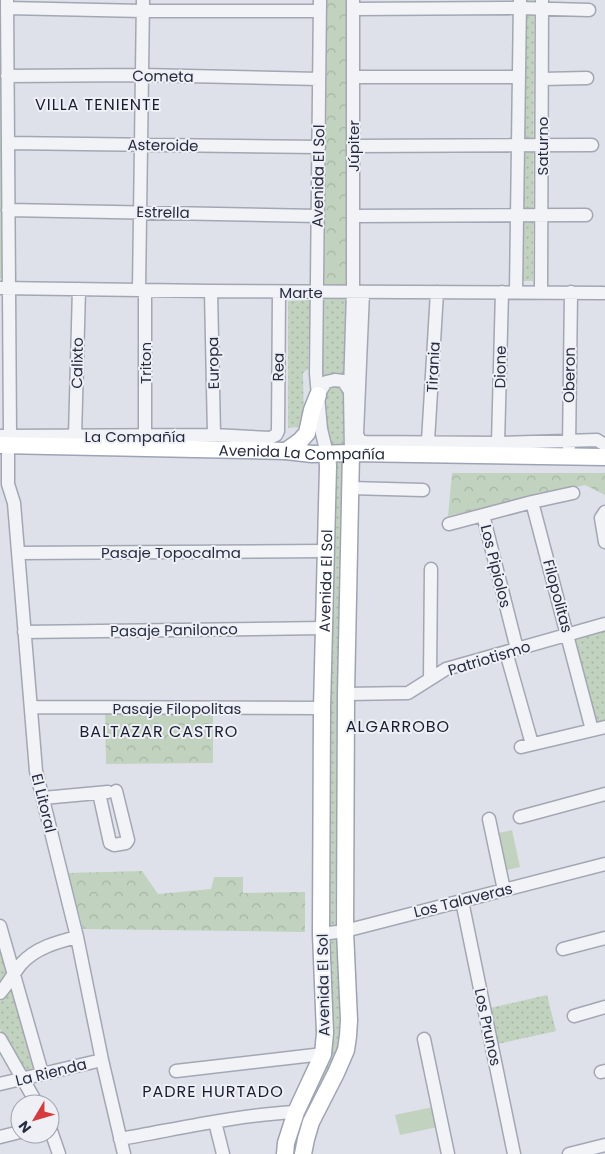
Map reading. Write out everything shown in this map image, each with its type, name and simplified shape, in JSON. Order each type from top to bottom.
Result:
[{"type":"main road","points":[[286,451],[300,442],[306,433],[318,395]]},
{"type":"main road","name":"Avenida La Compañía","points":[[4,440],[286,451],[312,454],[569,449],[605,457]]},
{"type":"main road","name":"Avenida El Sol","points":[[303,1154],[311,1122],[346,1050],[349,1020],[345,931],[346,694],[351,453]]},
{"type":"main road","name":"Avenida El Sol","points":[[285,1154],[286,1143],[296,1112],[323,1054],[326,1033],[321,934],[322,708],[327,454]]},
{"type":"street","points":[[7,4],[143,6],[320,5]]},
{"type":"street","name":"El Litoral","points":[[7,4],[8,210],[4,288],[4,484],[14,503],[36,771],[77,937],[102,1060],[124,1154]]},
{"type":"street","points":[[353,4],[542,4],[589,10]]},
{"type":"street","name":"Júpiter","points":[[353,4],[353,216],[358,292]]},
{"type":"street","name":"Saturno","points":[[516,292],[520,4]]},
{"type":"street","name":"Saturno","points":[[541,292],[542,4]]},
{"type":"street","name":"Avenida El Sol","points":[[320,5],[316,374],[321,429],[327,454]]},
{"type":"street","name":"Triton","points":[[143,6],[140,211],[145,436]]},
{"type":"street","name":"Cometa","points":[[7,76],[142,75],[319,79]]},
{"type":"street","points":[[353,77],[519,77]]},
{"type":"street","points":[[542,80],[587,78]]},
{"type":"street","name":"Asteroide","points":[[8,143],[318,146]]},
{"type":"street","points":[[353,146],[592,146]]},
{"type":"street","name":"Estrella","points":[[8,210],[140,211],[318,216]]},
{"type":"street","points":[[353,216],[586,215]]},
{"type":"street","name":"Marte","points":[[4,288],[279,292],[603,293]]},
{"type":"street","name":"Calixto","points":[[75,436],[78,289]]},
{"type":"street","name":"Europa","points":[[211,291],[214,435]]},
{"type":"street","name":"Rea","points":[[270,438],[276,435],[278,431],[279,292]]},
{"type":"street","points":[[358,292],[357,434],[360,441],[498,442],[569,449],[597,440],[605,445]]},
{"type":"street","name":"Avenida El Sol","points":[[351,453],[350,391],[358,292]]},
{"type":"street","name":"Tirania","points":[[428,441],[437,292]]},
{"type":"street","name":"Dione","points":[[498,442],[502,292]]},
{"type":"street","name":"Oberon","points":[[569,449],[571,292]]},
{"type":"street","points":[[318,395],[321,388],[330,380],[343,381],[350,391]]},
{"type":"street","name":"La Compañía","points":[[4,440],[75,436],[214,435],[270,438]]},
{"type":"street","points":[[350,488],[423,490]]},
{"type":"street","points":[[483,515],[573,492]]},
{"type":"street","name":"Filopolitas","points":[[532,502],[592,730]]},
{"type":"street","points":[[605,512],[601,518],[605,542]]},
{"type":"street","name":"Los Pipiolos","points":[[449,524],[483,515],[512,651],[526,746],[592,730]]},
{"type":"street","name":"Pasaje Topocalma","points":[[18,553],[325,551]]},
{"type":"street","points":[[430,679],[431,569]]},
{"type":"street","name":"Patriotismo","points":[[346,694],[408,693],[446,669],[605,624]]},
{"type":"street","name":"Pasaje Panilonco","points":[[24,632],[324,628]]},
{"type":"street","name":"Pasaje Filopolitas","points":[[31,707],[322,708]]},
{"type":"street","points":[[592,730],[605,727]]},
{"type":"street","points":[[43,798],[119,791],[128,840],[126,843],[114,846],[110,843],[99,793]]},
{"type":"street","points":[[520,817],[605,794]]},
{"type":"street","points":[[489,819],[504,890]]},
{"type":"street","name":"Los Talaveras","points":[[321,934],[345,931],[605,864]]},
{"type":"street","name":"Los Prunos","points":[[462,901],[514,1154]]},
{"type":"street","points":[[0,926],[42,1073]]},
{"type":"street","points":[[0,993],[22,963],[33,954],[53,944],[77,937]]},
{"type":"street","points":[[563,949],[605,938]]},
{"type":"street","points":[[574,1016],[605,1007]]},
{"type":"street","points":[[0,1039],[32,1094]]},
{"type":"street","points":[[424,1039],[448,1154]]},
{"type":"street","points":[[176,1071],[323,1054]]},
{"type":"street","name":"La Rienda","points":[[0,1084],[102,1060]]},
{"type":"street","points":[[120,1139],[215,1122],[296,1112]]},
{"type":"street","points":[[215,1122],[223,1154]]},
{"type":"street","points":[[569,1154],[605,1145]]},
{"type":"green space","points":[[0,0],[3,0],[3,278],[0,279]]},
{"type":"green space","points":[[326,0],[347,0],[349,291],[324,289]]},
{"type":"green space","points":[[524,0],[534,0],[533,281],[523,281]]},
{"type":"green space","points":[[318,290],[349,291],[335,918],[341,1027],[339,1046],[300,1154],[289,1154],[329,1035]]},
{"type":"green space","points":[[310,300],[308,369],[303,373],[304,424],[299,427],[288,428],[288,301]]},
{"type":"green space","points":[[452,473],[605,473],[605,495],[585,485],[448,516]]},
{"type":"green space","points":[[605,629],[605,727],[592,730],[569,639]]},
{"type":"green space","points":[[105,705],[213,705],[213,763],[106,764]]},
{"type":"green space","points":[[512,830],[520,867],[507,870],[499,833]]},
{"type":"green space","points":[[142,871],[158,894],[211,889],[214,877],[243,877],[243,893],[305,892],[305,932],[83,929],[68,873]]},
{"type":"green space","points":[[0,941],[9,975],[0,987]]},
{"type":"green space","points":[[13,986],[37,1071],[27,1073],[0,1029],[0,1002]]},
{"type":"green space","points":[[547,995],[556,1031],[498,1044],[490,1008]]},
{"type":"green space","points":[[433,1107],[438,1127],[400,1135],[395,1115]]},
{"type":"district","name":"VILLA TENIENTE","points":[[98,104]]},
{"type":"district","name":"ALGARROBO","points":[[398,726]]},
{"type":"district","name":"BALTAZAR CASTRO","points":[[159,731]]},
{"type":"district","name":"PADRE HURTADO","points":[[213,1091]]}]
